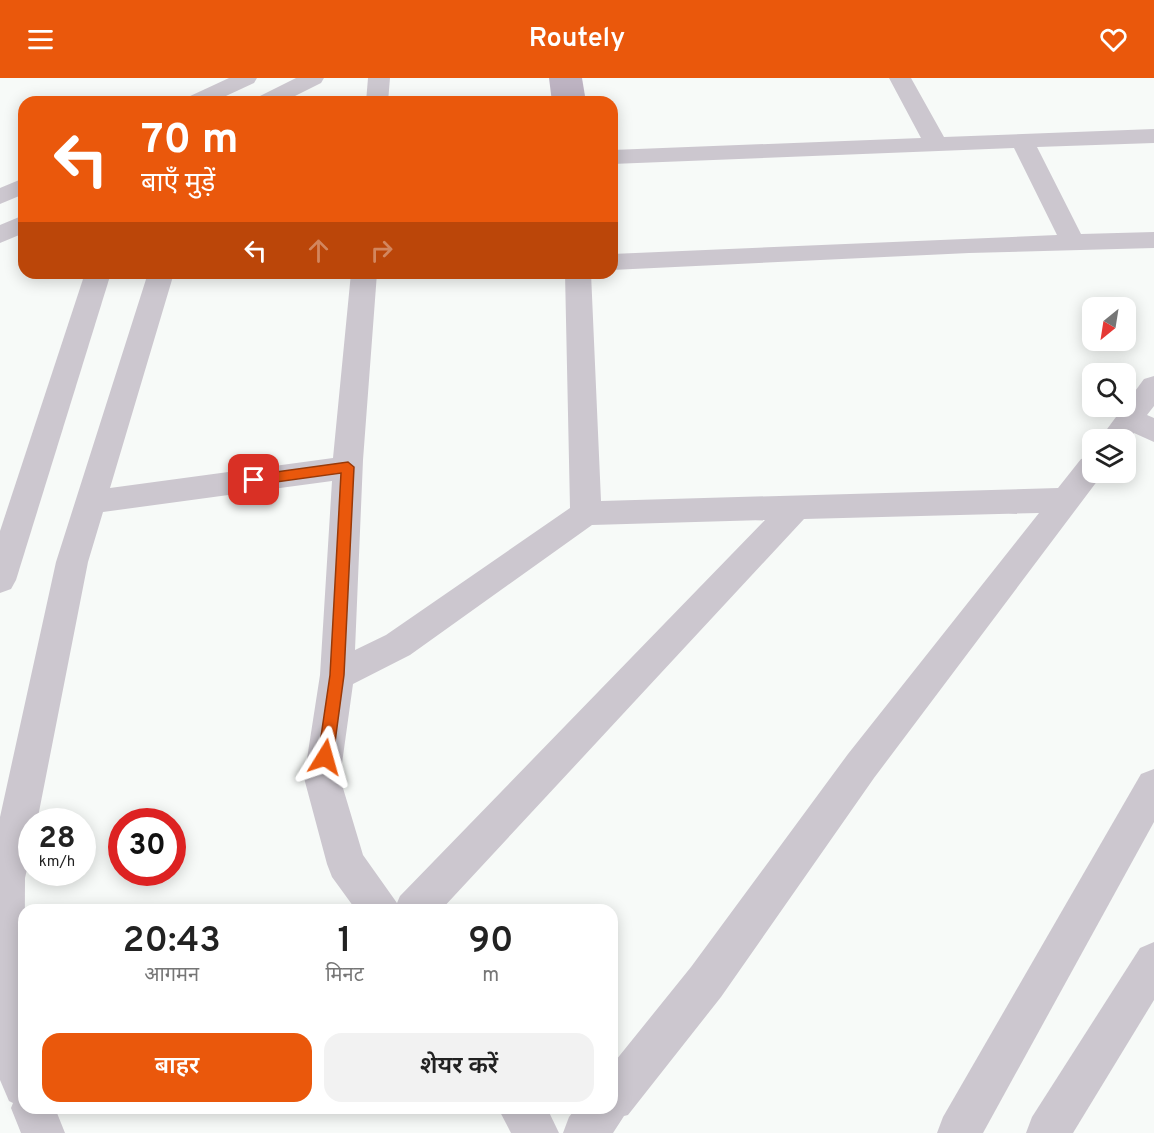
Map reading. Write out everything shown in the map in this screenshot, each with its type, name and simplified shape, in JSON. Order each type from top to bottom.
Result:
[{"type":"street","points":[[208,96],[246,78]]},
{"type":"street","points":[[278,96],[313,78]]},
{"type":"street","points":[[378,96],[379,78]]},
{"type":"street","points":[[900,78],[936,144]]},
{"type":"street","points":[[618,156],[1154,136]]},
{"type":"street","points":[[1022,141],[1073,242]]},
{"type":"street","points":[[0,197],[18,188]]},
{"type":"street","points":[[0,235],[18,226]]},
{"type":"street","points":[[618,262],[969,245],[1154,240]]},
{"type":"street","points":[[0,580],[96,279]]},
{"type":"street","points":[[18,1071],[15,1064],[5,984],[6,878],[72,562],[159,279]]},
{"type":"street","points":[[364,279],[348,467],[337,675],[322,778],[346,864],[376,904]]},
{"type":"street","points":[[578,279],[586,513]]},
{"type":"street","points":[[1132,429],[1154,386]]},
{"type":"street","points":[[91,502],[348,467]]},
{"type":"street","points":[[618,1092],[706,982],[861,766],[1082,480]]},
{"type":"street","points":[[337,675],[398,645],[586,513],[1067,500]]},
{"type":"street","points":[[420,904],[795,509]]},
{"type":"street","points":[[959,1133],[1154,786]]},
{"type":"street","points":[[1048,1133],[1154,962]]},
{"type":"street","points":[[35,1114],[43,1133]]},
{"type":"street","points":[[524,1114],[537,1133]]},
{"type":"street","points":[[585,1133],[600,1114]]},
{"type":"building","points":[[549,78],[582,78],[585,96],[551,96]]},
{"type":"route","points":[[254,480],[348,467],[337,675],[325,757]]}]
